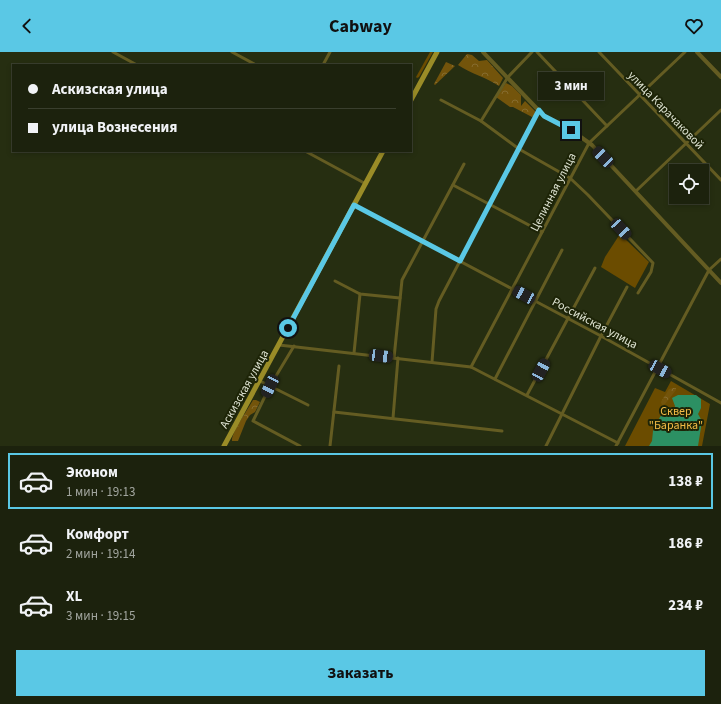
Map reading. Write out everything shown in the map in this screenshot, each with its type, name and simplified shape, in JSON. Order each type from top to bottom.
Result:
[{"type":"main road","points":[[412,98],[437,52]]},
{"type":"main road","name":"Аскизская улица","points":[[225,446],[382,152]]},
{"type":"street","points":[[113,52],[135,64]]},
{"type":"street","points":[[232,52],[254,64]]},
{"type":"street","points":[[324,64],[330,52]]},
{"type":"street","points":[[483,52],[544,116],[571,130],[589,142],[721,283]]},
{"type":"street","points":[[481,121],[508,77],[532,52]]},
{"type":"street","points":[[537,52],[607,126]]},
{"type":"street","name":"улица Карачаковой","points":[[598,52],[721,180]]},
{"type":"street","name":"Целинная улица","points":[[471,367],[589,142],[685,52]]},
{"type":"street","points":[[697,52],[721,77]]},
{"type":"street","points":[[440,100],[481,121],[519,149],[570,178],[588,195],[653,263],[651,272],[638,293]]},
{"type":"street","points":[[432,362],[436,308],[539,110]]},
{"type":"street","points":[[636,191],[721,110]]},
{"type":"street","points":[[307,152],[366,184]]},
{"type":"street","points":[[393,418],[402,280],[464,164]]},
{"type":"street","points":[[453,184],[542,232]]},
{"type":"street","name":"Российская улица","points":[[354,205],[568,318],[721,403]]},
{"type":"street","points":[[495,379],[562,250]]},
{"type":"street","points":[[280,345],[471,367],[527,395],[617,444],[708,270],[721,259]]},
{"type":"street","points":[[527,395],[595,268]]},
{"type":"street","points":[[335,281],[360,294],[400,298]]},
{"type":"street","points":[[546,446],[627,286]]},
{"type":"street","points":[[354,353],[360,294]]},
{"type":"street","points":[[294,346],[270,386],[253,421],[300,446]]},
{"type":"street","points":[[330,446],[339,366]]},
{"type":"street","points":[[260,381],[308,405]]},
{"type":"street","points":[[334,412],[502,431]]},
{"type":"green space","points":[[430,52],[433,52],[417,78],[416,77]]},
{"type":"green space","points":[[467,54],[472,55],[479,61],[487,60],[503,78],[499,86],[458,65]]},
{"type":"green space","points":[[446,62],[455,66],[435,85],[434,84]]},
{"type":"green space","points":[[506,83],[512,86],[521,95],[521,106],[525,101],[535,111],[535,115],[532,117],[513,107],[510,107],[496,97]]},
{"type":"green space","points":[[620,234],[649,262],[635,288],[601,267],[605,257]]},
{"type":"green space","name":"Сквер \"Баранка\"","points":[[671,381],[710,404],[702,446],[625,446],[655,388],[665,392]]},
{"type":"green space","points":[[676,388],[676,390],[665,404],[662,405],[661,402],[669,389]]},
{"type":"green space","points":[[253,400],[260,402],[255,412],[250,415],[246,421],[238,441],[232,441],[234,432]]},
{"type":"shaded area","points":[[678,395],[696,395],[701,399],[701,408],[698,414],[702,421],[698,446],[649,446],[652,441],[653,431],[660,417],[670,408],[674,410],[675,406],[672,398]]},
{"type":"route","points":[[288,328],[354,205],[460,261],[539,110],[544,116],[571,130]]}]
